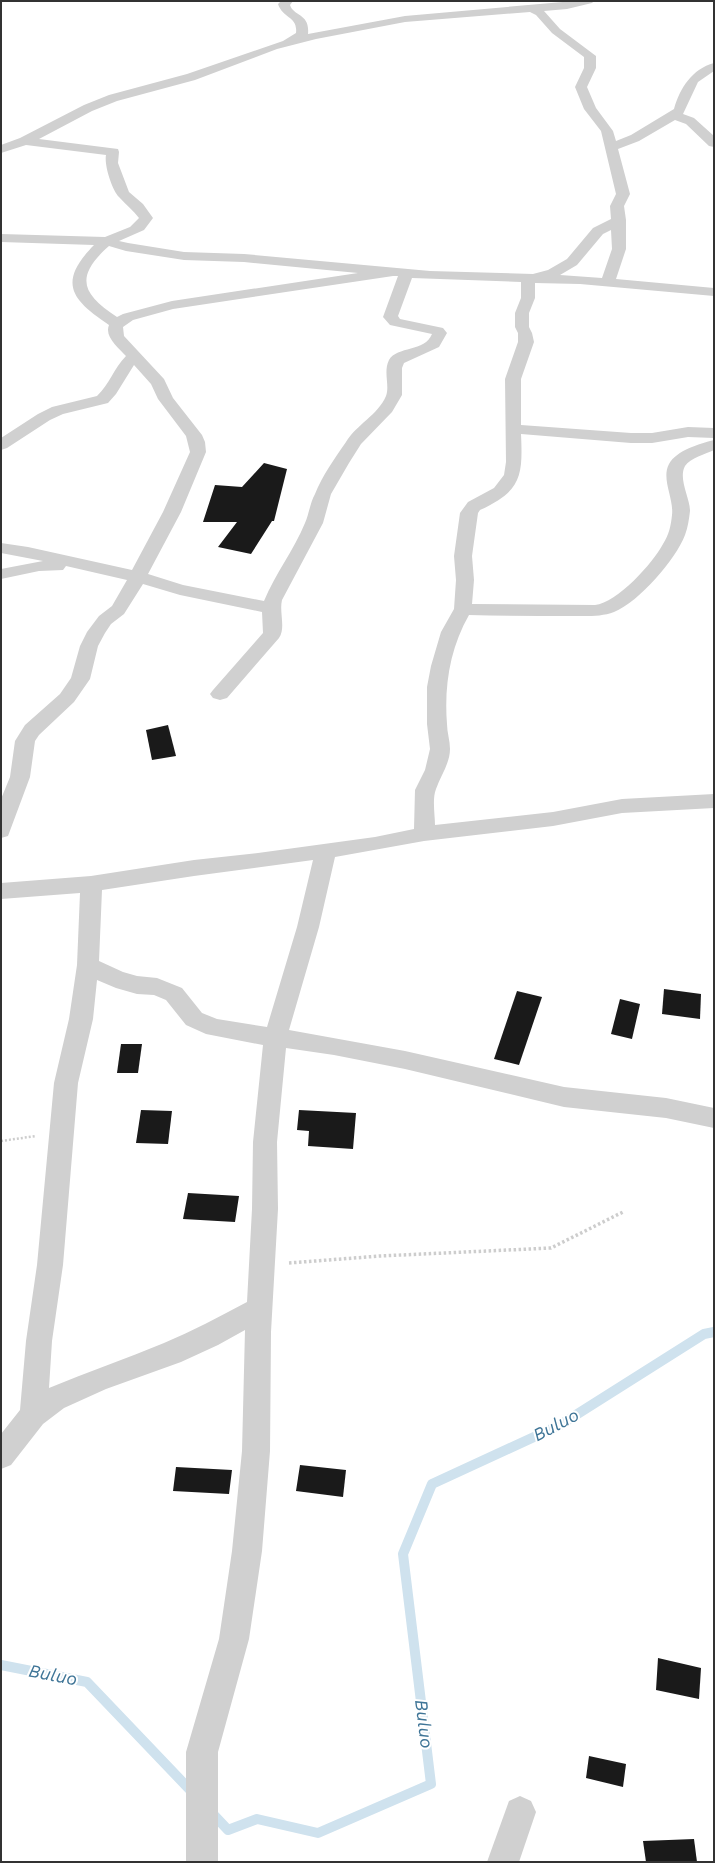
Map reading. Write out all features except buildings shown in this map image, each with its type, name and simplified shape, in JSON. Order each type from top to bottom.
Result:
[{"type":"street","points":[[286,44],[302,35],[303,26],[298,18],[286,10],[284,4],[287,1]]},
{"type":"street","points":[[1,149],[25,141],[88,108],[114,98],[191,77],[286,44],[315,36],[405,19],[572,5],[588,1]]},
{"type":"street","points":[[532,8],[540,13],[556,31],[590,56],[592,61],[590,72],[581,87],[590,109],[607,131],[623,194],[618,202],[619,249],[612,273],[607,283]]},
{"type":"street","points":[[610,147],[635,138],[674,115],[682,108],[683,99],[693,80],[703,72],[714,68]]},
{"type":"street","points":[[674,115],[690,121],[714,143]]},
{"type":"street","points":[[25,141],[113,152],[111,163],[123,194],[138,207],[146,218],[144,224],[134,231],[106,241],[86,263],[80,273],[78,285],[82,297],[93,308],[117,324]]},
{"type":"street","points":[[528,280],[554,273],[572,262],[598,231],[619,220]]},
{"type":"street","points":[[1,238],[106,241],[126,247],[184,256],[244,258],[407,273],[489,276],[528,280],[580,280],[714,292]]},
{"type":"street","points":[[1,831],[9,804],[20,777],[25,741],[32,730],[67,698],[80,679],[89,646],[96,632],[105,620],[118,610],[138,577],[172,512],[198,452],[197,442],[194,435],[166,399],[158,382],[117,337],[115,328],[117,324],[128,317],[172,305],[391,272]]},
{"type":"street","points":[[220,694],[272,634],[274,626],[270,608],[288,569],[294,562],[314,523],[323,494],[341,463],[354,442],[386,408],[394,395],[394,368],[397,360],[406,354],[426,349],[433,345],[440,336],[438,331],[395,322],[390,317],[392,306],[407,273]]},
{"type":"street","points":[[424,834],[426,790],[435,770],[440,749],[437,702],[440,666],[450,632],[463,609],[465,580],[463,556],[469,513],[474,506],[500,492],[512,475],[514,429],[512,394],[513,379],[526,342],[525,332],[522,327],[522,313],[528,298],[528,280]]},
{"type":"street","points":[[1,445],[44,416],[58,410],[102,400],[108,394],[125,365],[134,356]]},
{"type":"street","points":[[514,429],[630,438],[652,438],[688,432],[714,433]]},
{"type":"street","points":[[463,609],[520,611],[594,610],[607,608],[618,603],[633,590],[655,566],[676,536],[681,510],[681,502],[675,476],[678,464],[687,457],[714,445]]},
{"type":"street","points":[[1,548],[28,552],[138,577],[180,590],[270,608]]},
{"type":"street","points":[[1,574],[39,566],[102,569]]},
{"type":"street","points":[[1,891],[91,884],[194,868],[258,861],[375,844],[424,834],[553,819],[622,806],[657,802],[714,801]]},
{"type":"street","points":[[202,1862],[202,1752],[234,1639],[247,1551],[256,1451],[259,1309],[265,1208],[265,1142],[276,1036],[308,927],[326,851]]},
{"type":"street","points":[[33,1415],[39,1341],[50,1265],[66,1083],[81,1018],[88,965],[91,884]]},
{"type":"street","points":[[88,965],[116,979],[137,985],[157,987],[174,994],[194,1019],[214,1028],[276,1036],[405,1060],[564,1097],[666,1108],[714,1118]]},
{"type":"street","points":[[1,1456],[33,1415],[54,1399],[98,1380],[139,1366],[197,1342],[259,1309]]},
{"type":"street","points":[[503,1862],[520,1812]]},
{"type":"path","points":[[1,1141],[62,1132]]},
{"type":"path","points":[[261,1265],[380,1256],[551,1248],[623,1212]]},
{"type":"waterway","name":"Buluo","points":[[211,1812],[228,1830],[257,1819],[318,1833],[431,1784],[403,1554],[432,1484],[560,1425],[704,1334],[714,1332]]},
{"type":"waterway","name":"Buluo","points":[[1,1665],[87,1682],[193,1793]]}]
